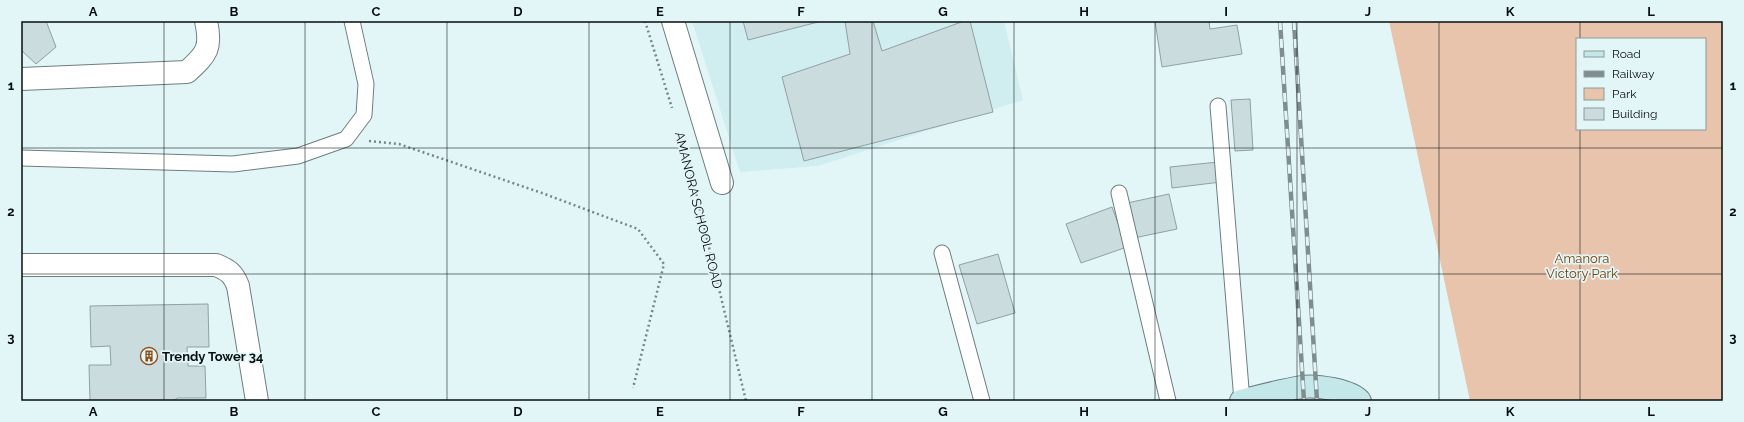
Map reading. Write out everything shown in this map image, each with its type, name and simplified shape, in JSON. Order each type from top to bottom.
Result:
[{"type":"street","points":[[21,79],[187,72],[204,57],[210,37],[206,21]]},
{"type":"street","name":"AMANORA SCHOOL ROAD","points":[[673,21],[722,183]]},
{"type":"street","points":[[21,265],[216,265],[228,270],[234,276],[238,286],[257,401]]},
{"type":"street","points":[[1242,401],[1303,387],[1344,391],[1356,396],[1360,401]]},
{"type":"lane","points":[[21,158],[233,164],[298,156],[346,139],[364,115],[366,84],[352,21]]},
{"type":"lane","points":[[1218,106],[1242,401]]},
{"type":"lane","points":[[1119,193],[1168,401]]},
{"type":"lane","points":[[942,253],[982,401]]},
{"type":"path","points":[[645,21],[673,111]]},
{"type":"path","points":[[346,139],[399,144],[542,193],[638,229],[664,264],[633,388]]},
{"type":"path","name":"AMANORA SCHOOL ROAD","points":[[687,156],[746,401]]},
{"type":"shaded area","points":[[692,21],[1004,21],[1023,100],[818,166],[740,172]]},
{"type":"green space","name":"Amanora Victory Park","points":[[1389,21],[1723,21],[1723,401],[1470,401]]},
{"type":"building","points":[[21,21],[46,21],[56,47],[36,64],[21,50]]},
{"type":"building","points":[[743,21],[822,21],[748,40]]},
{"type":"building","points":[[845,21],[873,21],[882,51],[964,21],[970,21],[993,112],[804,161],[782,77],[850,54]]},
{"type":"building","points":[[1155,21],[1209,21],[1210,29],[1237,25],[1242,54],[1162,67]]},
{"type":"building","points":[[1250,99],[1253,150],[1235,151],[1231,100]]},
{"type":"building","points":[[1218,162],[1221,182],[1172,188],[1170,167]]},
{"type":"building","points":[[1169,194],[1177,229],[1134,238],[1127,203]]},
{"type":"building","points":[[1112,207],[1127,247],[1081,263],[1066,224]]},
{"type":"building","points":[[998,254],[1015,313],[977,324],[959,265]]},
{"type":"building","name":"Trendy Tower 34","points":[[208,304],[209,347],[187,347],[188,366],[205,366],[206,398],[177,398],[174,401],[90,401],[89,365],[111,365],[110,346],[91,347],[90,306]]},
{"type":"railway","points":[[1280,21],[1304,401]]},
{"type":"railway","points":[[1294,21],[1317,401]]},
{"type":"place","name":"Trendy Tower 34","points":[[149,356]]}]
